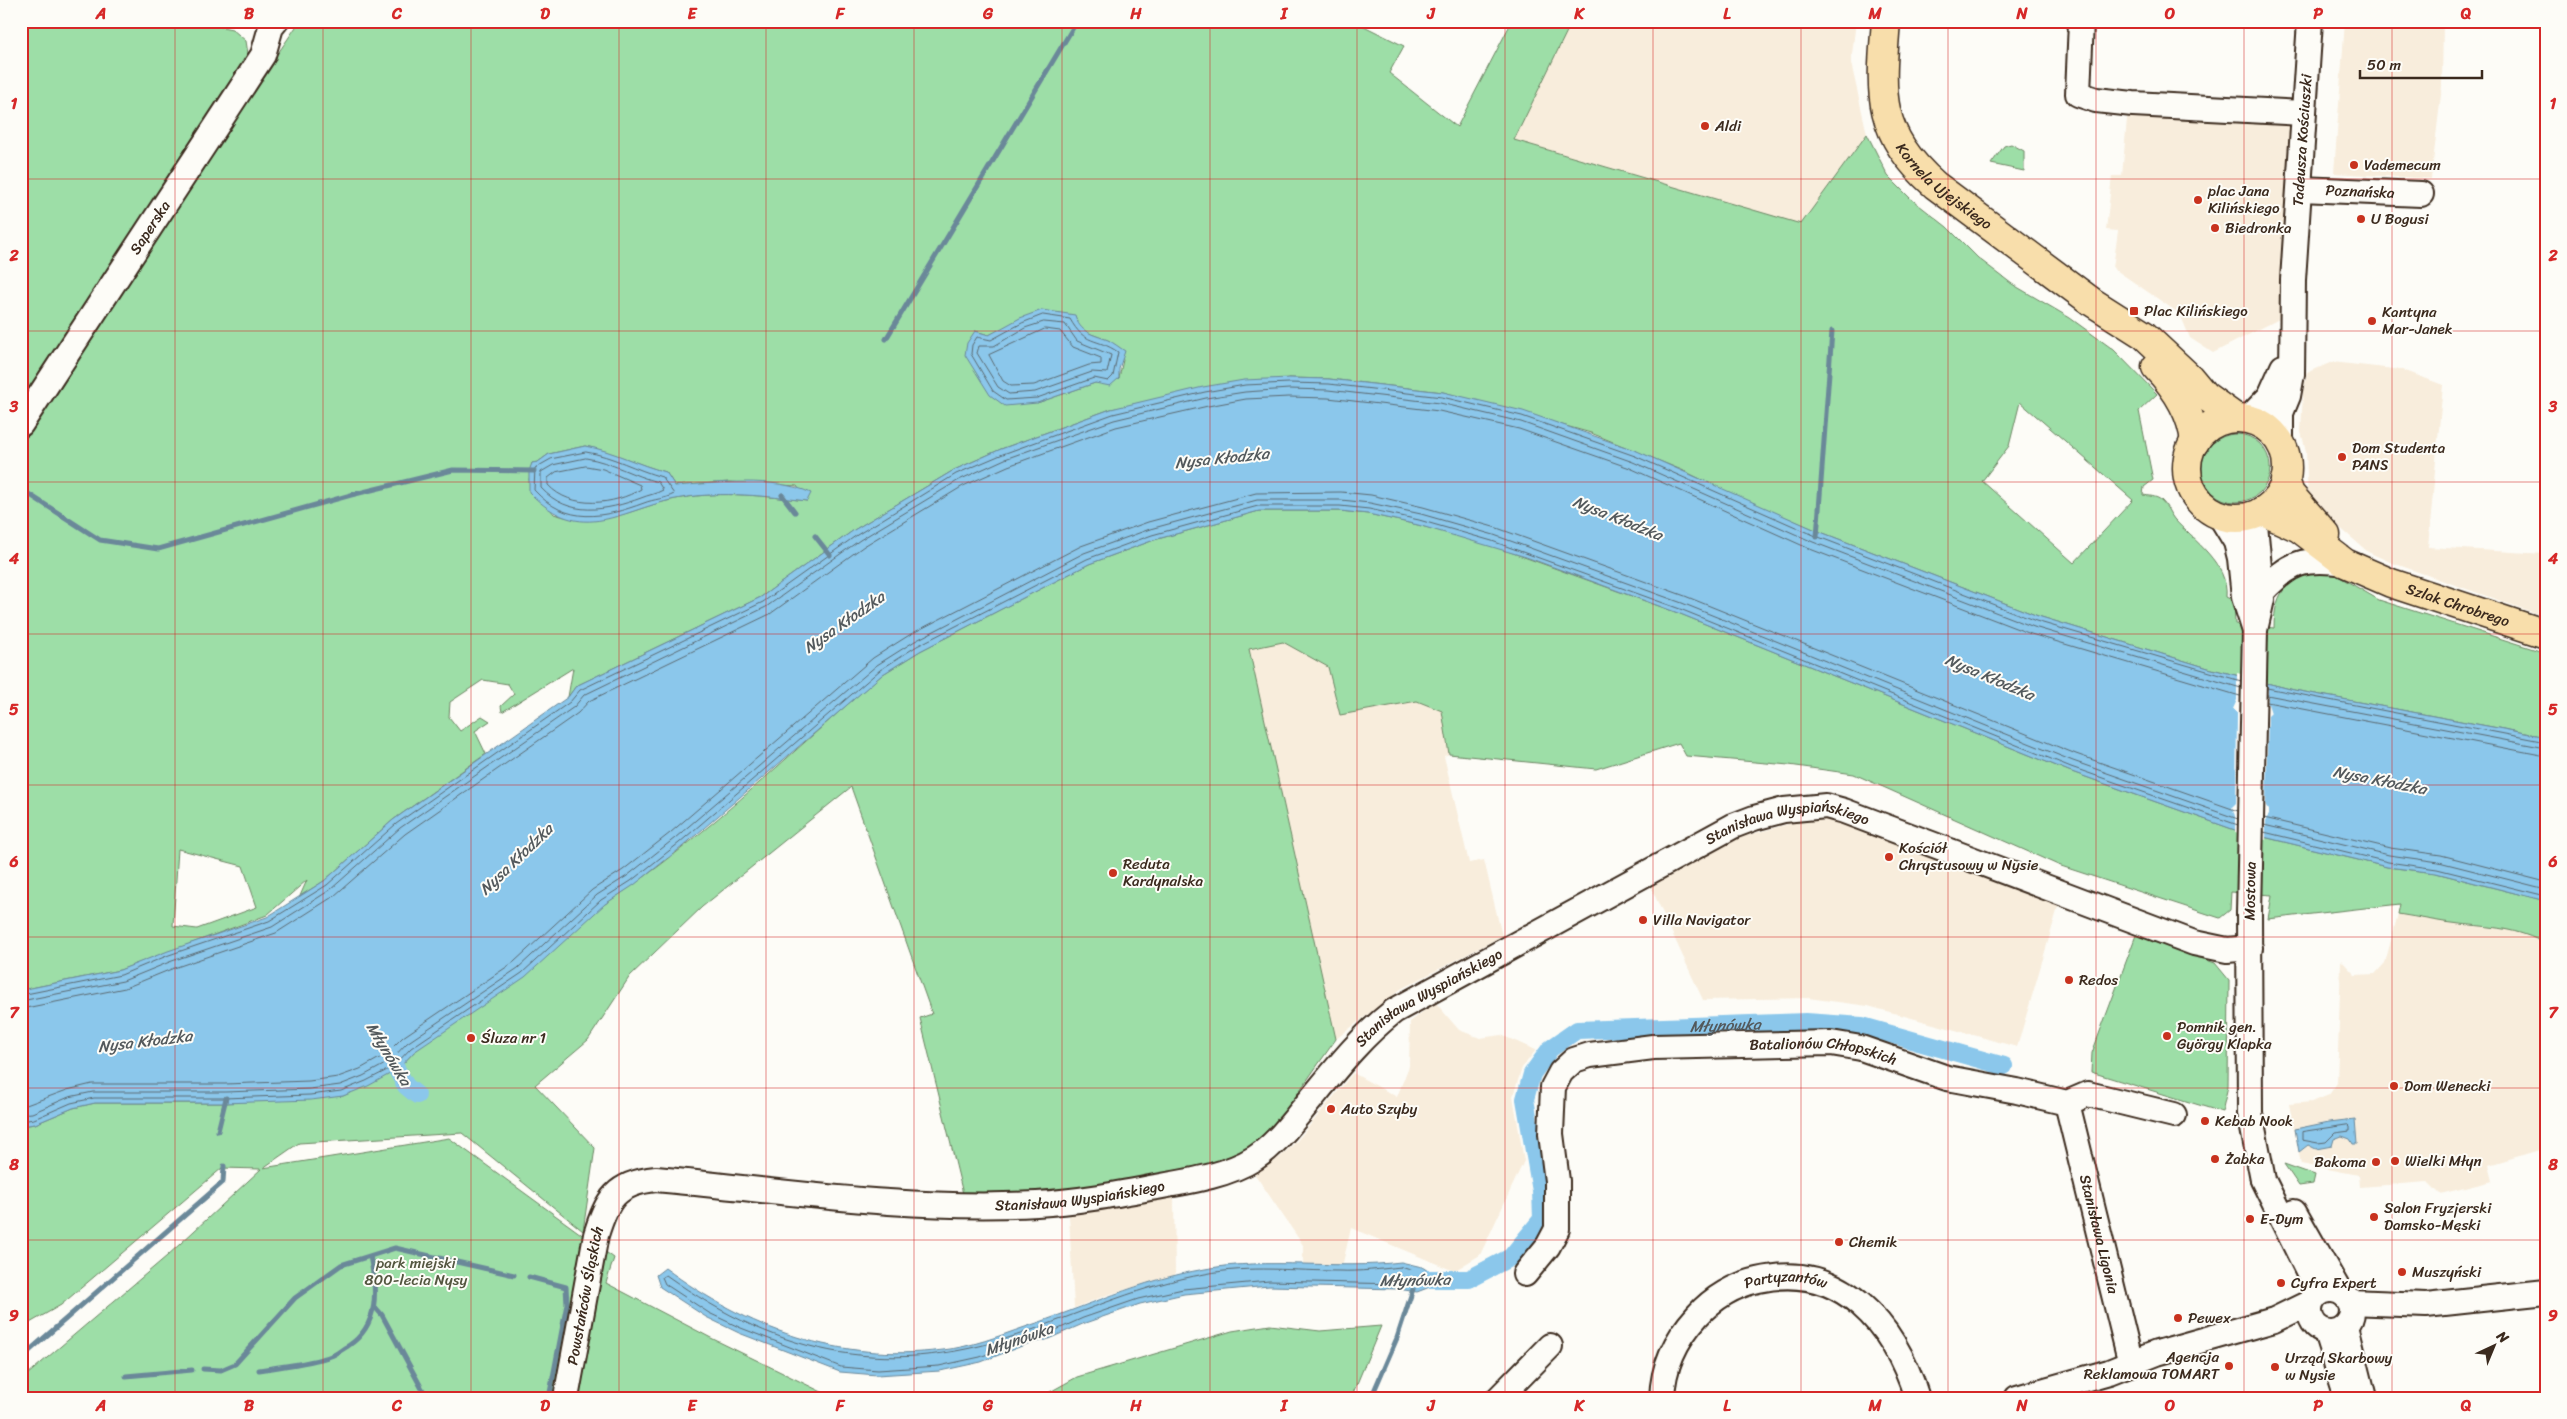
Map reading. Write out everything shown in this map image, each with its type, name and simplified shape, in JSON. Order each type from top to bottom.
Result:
[{"type":"main road","name":"Kornela Ujejskiego","points":[[1886,21],[1881,78],[1882,95],[1891,129],[1905,156],[1935,185],[2092,302],[2144,335],[2204,395],[2242,419]]},
{"type":"main road","name":"Kornela Ujejskiego","points":[[2092,302],[2176,388],[2194,426],[2195,442]]},
{"type":"main road","points":[[2242,419],[2267,428],[2281,444],[2286,462],[2285,480],[2277,498],[2258,513],[2243,517],[2219,514],[2206,506],[2195,495],[2189,480],[2189,454],[2195,442],[2208,427],[2217,422],[2242,419]]},
{"type":"main road","name":"Szlak Chrobrego","points":[[2285,480],[2290,494],[2316,526],[2370,573]]},
{"type":"main road","name":"Szlak Chrobrego","points":[[2258,513],[2299,528],[2346,564],[2414,591],[2546,634]]},
{"type":"street","points":[[2081,21],[2078,94],[2096,100],[2133,104],[2302,113]]},
{"type":"street","name":"Tadeusza Kościuszki","points":[[2281,444],[2280,413],[2288,396],[2292,374],[2293,280],[2300,189],[2302,113],[2310,21]]},
{"type":"street","name":"Saperska","points":[[21,424],[264,55],[268,23]]},
{"type":"street","name":"Poznańska","points":[[2300,189],[2421,194]]},
{"type":"street","name":"Tadeusza Kościuszki","points":[[2242,419],[2270,396],[2291,349]]},
{"type":"street","name":"Mostowa","points":[[2258,513],[2250,907],[2250,1113],[2258,1152],[2331,1312]]},
{"type":"street","name":"Mostowa","points":[[2219,514],[2236,542],[2244,597],[2256,612]]},
{"type":"street","points":[[2256,612],[2287,568],[2302,562],[2317,560],[2346,564]]},
{"type":"street","name":"Stanisława Wyspiańskiego","points":[[612,1196],[624,1187],[638,1181],[656,1179],[871,1201],[960,1206],[1038,1204],[1109,1196],[1189,1181],[1228,1170],[1253,1159],[1274,1144],[1356,1044],[1394,1011],[1733,826],[1784,810],[1826,806],[1844,811],[2187,940],[2227,950],[2250,948]]},
{"type":"street","name":"Batalionów Chłopskich","points":[[1525,1274],[1548,1246],[1557,1229],[1557,1180],[1551,1134],[1553,1087],[1561,1072],[1574,1060],[1590,1055],[1653,1047],[1831,1043],[1862,1048],[1947,1078],[2017,1090],[2067,1103]]},
{"type":"street","points":[[2067,1103],[2088,1094],[2174,1115]]},
{"type":"street","name":"Stanisława Ligonia","points":[[2067,1103],[2131,1364]]},
{"type":"street","name":"Powstańców Śląskich","points":[[566,1398],[596,1235],[603,1212],[612,1196]]},
{"type":"street","name":"Partyzantów","points":[[1662,1398],[1664,1376],[1674,1346],[1703,1309],[1727,1291],[1739,1286],[1769,1277],[1792,1275],[1826,1283],[1867,1309],[1894,1342],[1906,1364],[1917,1398]]},
{"type":"street","points":[[2017,1398],[2274,1320],[2331,1312],[2394,1315],[2426,1305],[2546,1292]]},
{"type":"street","points":[[2331,1312],[2347,1398]]},
{"type":"street","points":[[2331,1312],[2364,1398]]},
{"type":"street","points":[[1500,1398],[1550,1346]]},
{"type":"shaded area","points":[[1572,21],[1856,21],[1851,63],[1867,134],[1801,224],[1514,140]]},
{"type":"shaded area","points":[[2345,21],[2443,21],[2442,86],[2431,179],[2334,173]]},
{"type":"shaded area","name":"plac Jana Kilińskiego","points":[[2129,96],[2283,107],[2293,129],[2281,318],[2213,353],[2190,338],[2180,314],[2113,268],[2118,231],[2106,230],[2112,176],[2122,176]]},
{"type":"shaded area","points":[[2332,362],[2403,370],[2443,385],[2428,547],[2546,554],[2546,617],[2390,562],[2368,552],[2308,500],[2306,451],[2301,432],[2303,392],[2307,373]]},
{"type":"shaded area","points":[[1283,642],[1328,667],[1340,715],[1417,701],[1442,711],[1449,754],[1444,756],[1469,863],[1484,860],[1502,936],[1401,989],[1336,1039],[1248,648]]},
{"type":"shaded area","points":[[1815,817],[1841,821],[2059,904],[2017,1047],[1868,1006],[1808,998],[1703,1000],[1649,883],[1737,838]]},
{"type":"shaded area","points":[[2398,914],[2458,924],[2504,928],[2529,934],[2546,944],[2546,1148],[2489,1165],[2493,1181],[2440,1194],[2428,1182],[2360,1187],[2359,1175],[2301,1164],[2289,1104],[2312,1102],[2329,1095],[2337,1083],[2341,960],[2355,975],[2375,974],[2385,963]]},
{"type":"shaded area","points":[[1435,1002],[1459,1030],[1480,1038],[1501,1035],[1536,1050],[1522,1068],[1513,1096],[1524,1161],[1480,1255],[1454,1271],[1351,1228],[1342,1267],[1303,1266],[1303,1245],[1254,1173],[1280,1157],[1296,1142],[1353,1073],[1397,1097],[1409,1066],[1410,1022]]},
{"type":"shaded area","points":[[1174,1197],[1175,1275],[1107,1295],[1074,1308],[1069,1215]]},
{"type":"green space","points":[[21,21],[194,21],[232,29],[246,41],[249,60],[227,128],[300,21],[1354,21],[1404,46],[1389,73],[1457,127],[1512,21],[1572,21],[1514,140],[1801,224],[1867,134],[1888,176],[1910,198],[1947,227],[1978,258],[2012,284],[2070,318],[2114,350],[2157,394],[2139,411],[2153,480],[2144,487],[2143,495],[2161,500],[2174,519],[2209,554],[2222,574],[2226,597],[2234,601],[2235,624],[2274,628],[2277,603],[2286,586],[2303,576],[2326,569],[2379,600],[2546,653],[2546,737],[2294,690],[2208,668],[2038,616],[1818,531],[1731,494],[1684,471],[1591,433],[1443,392],[1329,379],[1289,378],[1111,409],[1001,449],[954,470],[854,530],[761,597],[576,686],[568,697],[573,668],[502,712],[501,706],[514,694],[508,684],[483,680],[450,702],[449,717],[460,731],[482,716],[490,721],[475,731],[486,754],[393,820],[324,881],[300,896],[307,880],[267,915],[120,970],[21,990],[21,446],[45,407],[21,411]],"holes":[[[1077,324],[1083,331],[1110,341],[1123,360],[1119,378],[1095,383],[1037,403],[975,331],[989,335],[998,331]],[[2020,402],[2133,500],[2074,563],[1982,481],[2009,446]],[[585,446],[666,472],[675,486],[729,482],[797,486],[807,501],[744,495],[697,496],[664,502],[604,519],[572,519],[554,514],[529,480],[532,463],[538,462],[549,454]],[[178,849],[243,866],[257,907],[197,929],[173,926]]]},
{"type":"green space","points":[[2011,144],[2024,151],[2024,171],[1991,164],[2004,146]]},
{"type":"green space","points":[[2236,434],[2249,437],[2260,444],[2267,455],[2270,468],[2267,481],[2260,492],[2249,499],[2236,502],[2223,499],[2212,492],[2205,481],[2202,468],[2205,455],[2212,444],[2223,437]]},
{"type":"green space","name":"park miejski 800-lecia Nysy","points":[[1259,511],[1340,511],[1368,514],[1418,525],[1491,545],[1678,613],[2069,771],[2235,830],[2387,867],[2436,873],[2546,901],[2546,944],[2514,931],[2398,914],[2400,904],[2268,919],[2272,895],[2231,892],[2230,910],[2220,918],[2058,865],[1854,774],[1789,765],[1686,756],[1679,743],[1596,769],[1449,754],[1442,711],[1417,701],[1340,715],[1328,667],[1283,642],[1249,649],[1336,1039],[1262,1144],[1206,1165],[1074,1189],[964,1198],[920,1018],[932,1014],[851,787],[702,907],[630,976],[588,1040],[535,1085],[595,1148],[583,1231],[462,1133],[299,1143],[263,1168],[449,1138],[614,1258],[606,1283],[711,1338],[832,1397],[838,1398],[21,1398],[21,1380],[167,1256],[261,1169],[222,1168],[61,1305],[21,1328],[21,1126],[35,1124],[73,1108],[95,1103],[224,1103],[343,1096],[397,1070],[414,1052],[713,823],[883,674],[920,651],[1089,564],[1154,540]]},
{"type":"green space","points":[[2136,935],[2215,963],[2229,980],[2228,1086],[2222,1112],[2091,1072],[2092,1053]]},
{"type":"green space","points":[[2284,1164],[2315,1175],[2313,1184],[2299,1186]]},
{"type":"green space","points":[[1270,1325],[1320,1331],[1381,1326],[1351,1398],[1039,1398],[1077,1377],[1232,1331]]},
{"type":"water","points":[[1042,310],[1075,315],[1083,329],[1108,340],[1125,351],[1119,369],[1119,378],[1110,386],[1095,383],[1037,403],[1005,406],[990,395],[965,355],[967,343],[975,331],[989,335],[1020,318]]},
{"type":"water","name":"Nysa Kłodzka","points":[[1329,379],[1443,392],[1523,411],[1637,451],[1818,531],[2038,616],[2208,668],[2294,690],[2546,737],[2546,901],[2436,873],[2387,867],[2235,830],[2069,771],[1678,613],[1526,557],[1418,525],[1368,514],[1340,511],[1259,511],[1154,540],[1089,564],[920,651],[883,674],[682,847],[634,885],[605,904],[525,977],[414,1052],[397,1070],[368,1086],[343,1096],[311,1100],[224,1103],[95,1103],[73,1108],[35,1124],[21,1126],[21,990],[120,970],[168,951],[267,917],[324,881],[393,820],[568,697],[576,686],[761,597],[854,530],[954,470],[1001,449],[1111,409],[1203,387],[1244,380]]},
{"type":"water","points":[[585,446],[606,451],[666,472],[675,486],[744,482],[780,484],[811,493],[807,501],[744,495],[697,496],[659,503],[603,520],[585,521],[567,518],[549,509],[529,492],[529,471],[532,463],[538,462],[549,454]]},
{"type":"water","points":[[2355,1119],[2357,1144],[2353,1144],[2350,1139],[2342,1136],[2334,1139],[2332,1146],[2316,1149],[2308,1145],[2299,1152],[2295,1129]]},
{"type":"water","points":[[1401,1262],[1422,1267],[1433,1274],[1430,1287],[1417,1292],[1398,1289],[1269,1286],[1184,1294],[1140,1304],[1085,1323],[1046,1340],[1027,1344],[981,1362],[940,1371],[877,1375],[840,1372],[739,1333],[706,1317],[660,1287],[656,1275],[665,1268],[697,1290],[729,1308],[762,1324],[796,1337],[831,1346],[867,1351],[905,1353],[953,1349],[974,1344],[1136,1287],[1205,1269],[1253,1264],[1352,1265]]},
{"type":"pier","points":[[2237,673],[2268,681],[2268,704],[2271,713],[2268,716],[2266,806],[2269,810],[2269,815],[2266,819],[2266,840],[2235,832],[2235,816],[2232,807],[2236,803],[2237,713],[2233,709],[2237,700]]},
{"type":"waterway","points":[[886,339],[1077,21]]},
{"type":"waterway","points":[[1817,537],[1832,331]]},
{"type":"waterway","points":[[21,489],[100,540],[158,549],[351,495],[453,470],[534,471]]},
{"type":"waterway","points":[[782,495],[795,512]]},
{"type":"waterway","points":[[815,536],[830,555]]},
{"type":"waterway","name":"Młynówka","points":[[1409,1279],[1469,1279],[1511,1257],[1542,1219],[1541,1191],[1525,1099],[1532,1074],[1550,1049],[1577,1030],[1806,1022],[1862,1026],[2004,1066]]},
{"type":"waterway","name":"Młynówka","points":[[385,1049],[406,1086],[417,1095]]},
{"type":"waterway","points":[[218,1131],[226,1098]]},
{"type":"waterway","points":[[21,1358],[223,1182],[224,1166]]},
{"type":"waterway","points":[[203,1369],[221,1370],[235,1364],[295,1298],[341,1265],[395,1248],[514,1275]]},
{"type":"waterway","points":[[259,1370],[323,1359],[348,1346],[358,1337],[366,1328],[374,1306],[375,1293],[370,1256]]},
{"type":"waterway","points":[[529,1277],[566,1287],[567,1304],[549,1398]]},
{"type":"waterway","points":[[1371,1398],[1397,1338],[1414,1286]]},
{"type":"waterway","points":[[375,1307],[382,1315],[427,1398]]},
{"type":"waterway","points":[[126,1376],[192,1370]]},
{"type":"place","name":"Aldi","points":[[1705,126]]},
{"type":"place","name":"Vademecum","points":[[2354,165]]},
{"type":"place","name":"plac Jana Kilińskiego","points":[[2198,200]]},
{"type":"place","name":"U Bogusi","points":[[2361,219]]},
{"type":"place","name":"Biedronka","points":[[2215,228]]},
{"type":"place","name":"Plac Kilińskiego","points":[[2134,311]]},
{"type":"place","name":"Kantyna Mar-Janek","points":[[2372,321]]},
{"type":"place","name":"Dom Studenta PANS","points":[[2342,457]]},
{"type":"place","name":"Kościół Chrystusowy w Nysie","points":[[1889,857]]},
{"type":"place","name":"Reduta Kardynalska","points":[[1113,873]]},
{"type":"place","name":"Villa Navigator","points":[[1643,920]]},
{"type":"place","name":"Redos","points":[[2069,980]]},
{"type":"place","name":"Pomnik gen. György Klapka","points":[[2167,1036]]},
{"type":"place","name":"Śluza nr 1","points":[[471,1038]]},
{"type":"place","name":"Dom Wenecki","points":[[2394,1086]]},
{"type":"place","name":"Auto Szyby","points":[[1331,1109]]},
{"type":"place","name":"Kebab Nook","points":[[2205,1121]]},
{"type":"place","name":"Żabka","points":[[2215,1159]]},
{"type":"place","name":"Wielki Młyn","points":[[2395,1161]]},
{"type":"place","name":"Bakoma","points":[[2376,1162]]},
{"type":"place","name":"Salon Fryzjerski Damsko-Męski","points":[[2374,1217]]},
{"type":"place","name":"E-Dym","points":[[2250,1219]]},
{"type":"place","name":"Chemik","points":[[1839,1242]]},
{"type":"place","name":"Muszyński","points":[[2402,1272]]},
{"type":"place","name":"Cyfra Expert","points":[[2281,1283]]},
{"type":"place","name":"Pewex","points":[[2178,1318]]},
{"type":"place","name":"Agencja Reklamowa TOMART","points":[[2229,1366]]},
{"type":"place","name":"Urząd Skarbowy w Nysie","points":[[2275,1367]]}]
